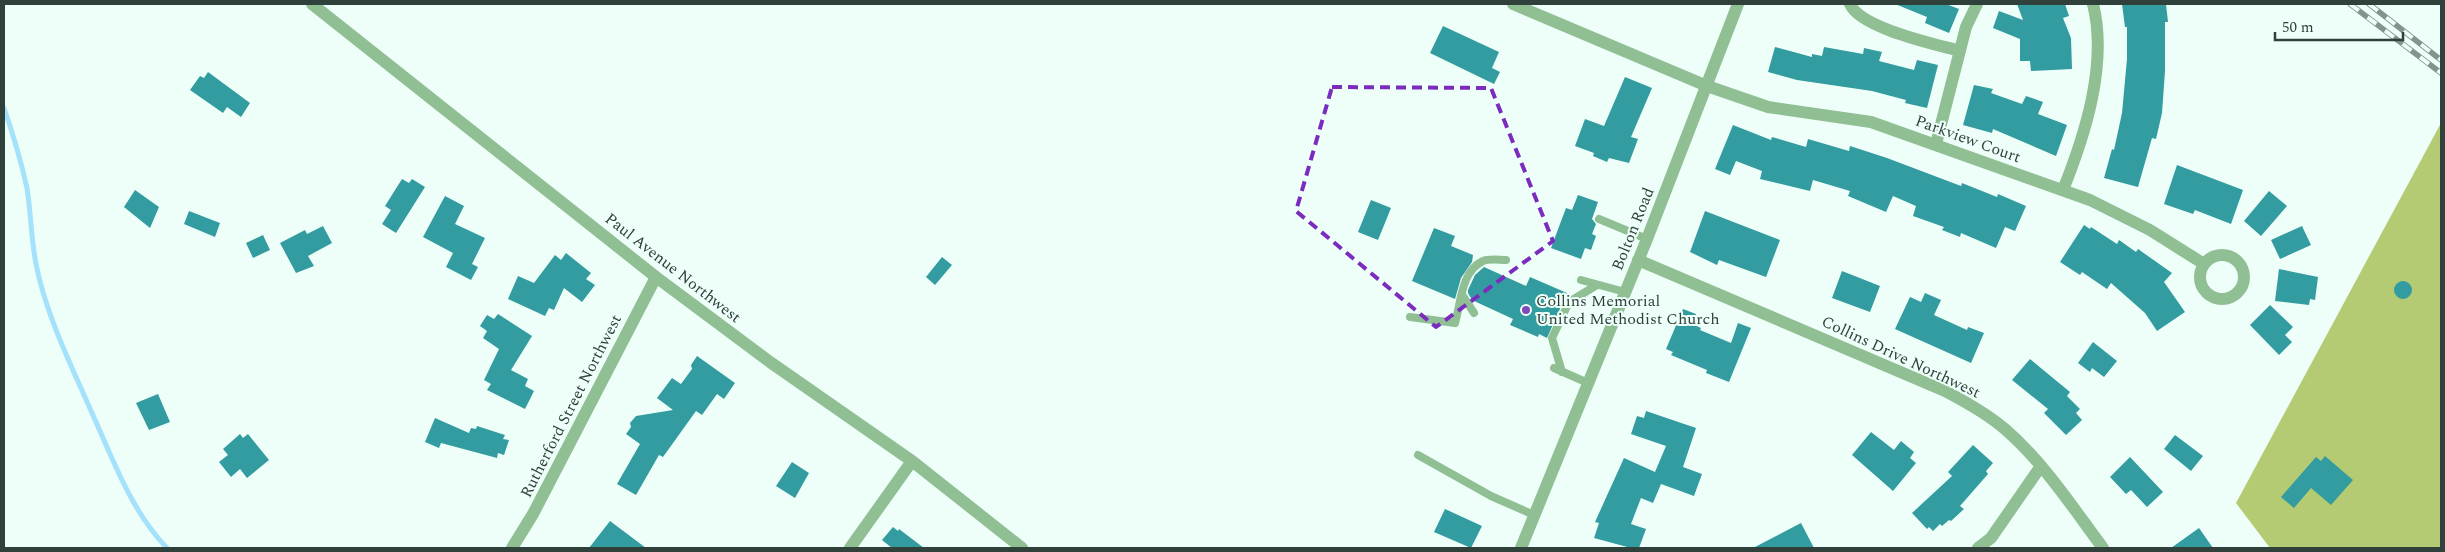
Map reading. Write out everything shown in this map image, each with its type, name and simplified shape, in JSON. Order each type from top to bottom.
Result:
[{"type":"street","name":"Paul Avenue Northwest","points":[[312,4],[656,276],[770,362],[912,461],[1022,548]]},
{"type":"street","name":"Parkview Court","points":[[1513,4],[1707,86],[1768,107],[1871,122],[2090,200],[2150,230],[2204,264]]},
{"type":"street","name":"Bolton Road","points":[[1521,548],[1647,239],[1738,4]]},
{"type":"street","points":[[1850,4],[1859,16],[1890,31],[1960,51]]},
{"type":"street","points":[[1936,144],[1966,27],[1977,4]]},
{"type":"street","points":[[2063,190],[2082,141],[2097,73],[2096,15],[2093,4]]},
{"type":"street","name":"Collins Drive Northwest","points":[[1638,260],[1945,391],[1977,408],[2006,430],[2041,466],[2103,548]]},
{"type":"street","name":"Rutherford Street Northwest","points":[[512,548],[533,514],[656,276]]},
{"type":"street","points":[[850,548],[912,461]]},
{"type":"street","points":[[1978,548],[1991,538],[2041,466]]},
{"type":"lane","points":[[1600,219],[1647,239]]},
{"type":"lane","points":[[1410,317],[1455,323],[1463,296],[1464,281],[1470,270],[1484,260],[1506,260]]},
{"type":"lane","points":[[1582,280],[1597,286],[1625,292]]},
{"type":"lane","points":[[1562,372],[1552,338],[1569,302],[1597,286]]},
{"type":"lane","points":[[1463,296],[1474,313]]},
{"type":"lane","points":[[1554,368],[1588,383]]},
{"type":"lane","points":[[1418,455],[1491,496],[1534,516]]},
{"type":"highlighted area","points":[[1332,87],[1491,88],[1553,241],[1436,327],[1296,211]]},
{"type":"green space","points":[[2441,123],[2441,548],[2270,548],[2236,503]]},
{"type":"building","points":[[1895,4],[1946,4],[1959,9],[1949,33],[1925,23],[1927,17]]},
{"type":"building","points":[[2017,4],[2065,4],[2069,16],[2063,18],[2071,38],[2072,69],[2031,71],[2030,61],[2020,61],[2020,39],[1993,28],[1999,11],[2023,20]]},
{"type":"building","points":[[2122,4],[2166,4],[2168,22],[2165,22],[2165,71],[2162,113],[2156,139],[2152,138],[2138,187],[2104,178],[2112,149],[2114,150],[2122,113],[2127,59],[2127,27],[2125,27]]},
{"type":"building","points":[[1443,26],[1499,52],[1492,68],[1500,72],[1494,84],[1430,53]]},
{"type":"building","points":[[1775,47],[1812,57],[1812,54],[1822,56],[1824,47],[1863,54],[1864,48],[1882,52],[1879,61],[1914,70],[1917,60],[1938,65],[1927,108],[1905,103],[1906,100],[1872,91],[1797,80],[1768,72]]},
{"type":"building","points":[[208,72],[250,103],[241,117],[227,107],[223,113],[190,90],[200,76],[204,78]]},
{"type":"building","points":[[1625,77],[1652,88],[1631,137],[1638,139],[1629,163],[1609,158],[1607,162],[1593,156],[1594,153],[1575,146],[1585,119],[1604,126]]},
{"type":"building","points":[[1974,85],[1993,89],[1991,93],[2022,104],[2026,96],[2043,102],[2038,114],[2067,125],[2056,156],[1993,129],[1992,133],[1963,125]]},
{"type":"building","points":[[1733,125],[1771,140],[1772,137],[1806,147],[1808,139],[1849,151],[1850,146],[1961,186],[1962,183],[1997,197],[1998,194],[2026,206],[2015,231],[2005,227],[1996,248],[1961,233],[1960,237],[1942,230],[1944,227],[1913,216],[1916,206],[1893,196],[1886,212],[1848,196],[1850,191],[1813,180],[1810,191],[1760,179],[1762,171],[1736,161],[1730,175],[1715,169]]},
{"type":"building","points":[[2177,165],[2243,190],[2231,224],[2195,210],[2193,214],[2164,204]]},
{"type":"building","points":[[402,179],[409,183],[412,179],[425,187],[396,233],[382,224],[391,210],[385,206]]},
{"type":"building","points":[[135,190],[159,207],[150,228],[124,207]]},
{"type":"building","points":[[2269,191],[2287,206],[2261,236],[2244,221]]},
{"type":"building","points":[[1578,195],[1598,202],[1592,219],[1596,224],[1592,234],[1596,236],[1591,250],[1585,248],[1581,259],[1551,248],[1566,208],[1572,210]]},
{"type":"building","points":[[445,196],[464,206],[455,224],[485,238],[472,264],[478,267],[471,280],[446,267],[453,253],[423,237]]},
{"type":"building","points":[[1371,200],[1391,208],[1378,240],[1358,232]]},
{"type":"building","points":[[189,211],[220,223],[215,237],[184,224]]},
{"type":"building","points":[[1705,211],[1780,240],[1766,277],[1719,260],[1717,265],[1690,252]]},
{"type":"building","points":[[2084,225],[2090,229],[2091,227],[2117,244],[2119,240],[2136,252],[2138,249],[2172,273],[2164,282],[2185,312],[2157,331],[2145,313],[2111,283],[2107,289],[2082,272],[2080,275],[2060,262]]},
{"type":"building","points":[[323,226],[332,243],[308,256],[314,266],[296,273],[280,243],[305,230],[307,234]]},
{"type":"building","points":[[2302,226],[2311,245],[2280,259],[2271,240]]},
{"type":"building","points":[[1434,228],[1455,236],[1451,246],[1473,255],[1472,262],[1461,278],[1455,299],[1412,281]]},
{"type":"building","points":[[263,235],[270,250],[253,258],[246,243]]},
{"type":"building","points":[[566,253],[591,273],[586,279],[595,285],[582,302],[564,288],[554,310],[549,308],[545,316],[508,299],[518,276],[534,283],[555,255],[561,260]]},
{"type":"building","points":[[942,257],[952,265],[935,285],[926,277]]},
{"type":"building","name":"Collins Memorial United Methodist Church","points":[[1484,267],[1526,286],[1530,277],[1567,293],[1547,338],[1539,334],[1538,337],[1510,325],[1513,319],[1472,300],[1468,290],[1475,275]]},
{"type":"building","points":[[2279,269],[2318,277],[2315,300],[2310,299],[2309,305],[2275,301]]},
{"type":"building","points":[[1842,271],[1880,286],[1870,312],[1832,298]]},
{"type":"building","points":[[2403,281],[2409,284],[2412,290],[2409,296],[2403,299],[2397,296],[2394,290],[2397,284]]},
{"type":"building","points":[[1925,293],[1941,300],[1934,315],[1967,330],[1968,327],[1984,333],[1971,363],[1895,329],[1910,297],[1921,302]]},
{"type":"building","points":[[2270,305],[2293,327],[2285,335],[2292,342],[2279,355],[2250,325]]},
{"type":"building","points":[[1683,309],[1696,314],[1692,324],[1701,328],[1700,330],[1731,343],[1738,323],[1751,328],[1729,382],[1706,373],[1707,370],[1671,355],[1673,352],[1666,349]]},
{"type":"building","points":[[498,314],[532,336],[511,370],[528,379],[525,386],[534,391],[525,409],[487,390],[491,384],[484,380],[499,349],[483,338],[487,331],[480,326],[487,315],[494,319]]},
{"type":"building","points":[[2093,342],[2117,361],[2104,377],[2092,368],[2090,372],[2078,363]]},
{"type":"building","points":[[697,356],[735,383],[724,399],[717,394],[702,415],[696,411],[663,457],[659,455],[636,495],[617,484],[640,444],[626,434],[631,427],[630,423],[636,416],[673,410],[657,398],[672,378],[681,384],[692,369],[691,365]]},
{"type":"building","points":[[2030,359],[2070,392],[2067,396],[2080,409],[2076,413],[2082,420],[2066,435],[2044,413],[2048,409],[2012,380]]},
{"type":"building","points":[[158,394],[170,422],[149,430],[136,403]]},
{"type":"building","points":[[1646,411],[1696,428],[1683,467],[1702,474],[1694,496],[1661,484],[1653,503],[1641,498],[1631,524],[1646,529],[1639,548],[1631,548],[1594,538],[1599,523],[1595,522],[1624,458],[1655,472],[1666,446],[1631,434],[1637,416],[1644,418]]},
{"type":"building","points":[[435,418],[469,433],[471,428],[476,429],[477,426],[505,435],[503,439],[509,440],[504,455],[498,453],[497,458],[441,443],[439,448],[425,442]]},
{"type":"building","points":[[1871,432],[1894,450],[1901,441],[1914,452],[1910,458],[1916,463],[1893,491],[1852,455]]},
{"type":"building","points":[[240,434],[243,438],[248,434],[269,460],[247,478],[240,469],[231,477],[219,462],[228,455],[223,449]]},
{"type":"building","points":[[2175,435],[2203,456],[2191,471],[2164,449]]},
{"type":"building","points":[[1973,445],[1993,463],[1986,471],[1988,474],[1960,506],[1964,509],[1951,521],[1949,520],[1942,526],[1940,524],[1933,531],[1929,527],[1927,529],[1912,513],[1952,476],[1948,472]]},
{"type":"building","points":[[2325,456],[2353,480],[2331,505],[2311,488],[2294,508],[2281,497],[2316,457],[2321,461]]},
{"type":"building","points":[[2130,457],[2163,492],[2147,507],[2131,490],[2126,494],[2110,477]]},
{"type":"building","points":[[792,462],[809,473],[795,498],[776,486]]},
{"type":"building","points":[[1445,509],[1482,526],[1471,548],[1434,532]]},
{"type":"building","points":[[610,521],[646,548],[589,548]]},
{"type":"building","points":[[1801,523],[1814,548],[1753,548]]},
{"type":"building","points":[[893,527],[898,531],[899,529],[924,548],[892,548],[882,540]]},
{"type":"building","points":[[2199,528],[2213,548],[2171,548]]},
{"type":"waterway","points":[[4,108],[27,188],[36,264],[40,283],[53,321],[124,484],[143,518],[167,548]]},
{"type":"railway","points":[[2350,4],[2441,73]]},
{"type":"railway","points":[[2369,4],[2441,60]]},
{"type":"place","name":"Collins Memorial United Methodist Church","points":[[1526,310]]}]
